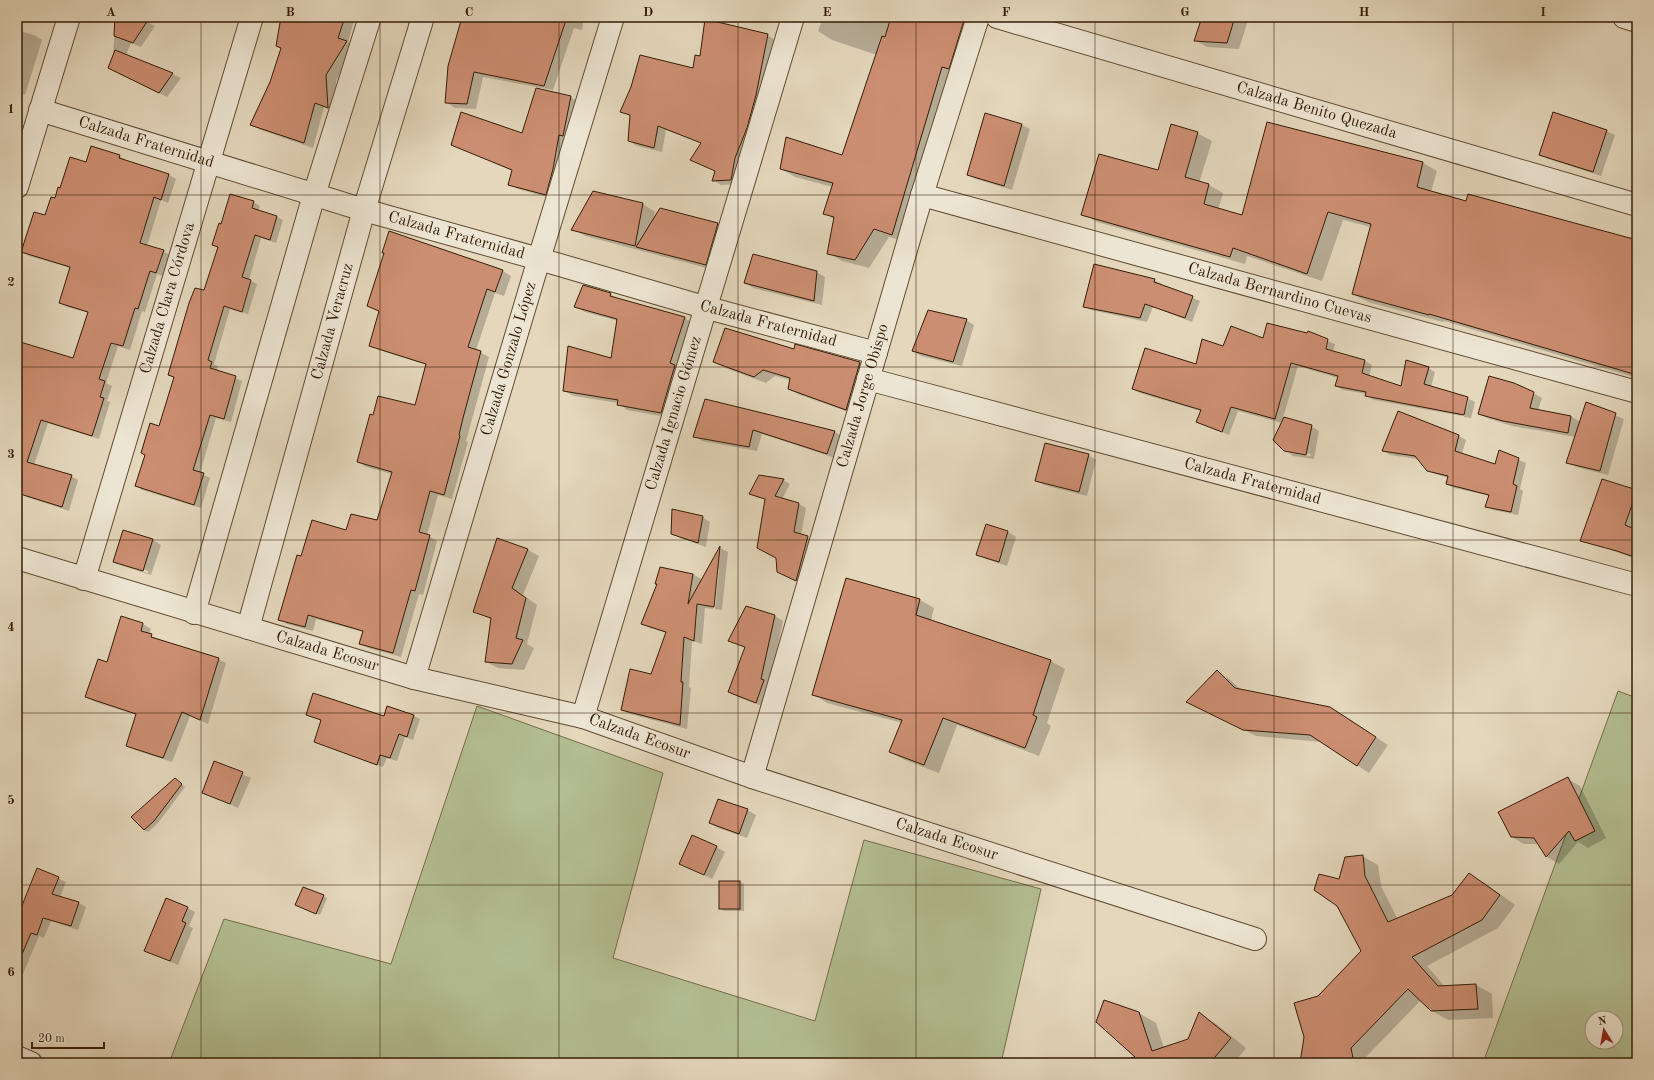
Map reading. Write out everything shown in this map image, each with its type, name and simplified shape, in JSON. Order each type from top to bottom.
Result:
[{"type":"street","points":[[17,187],[69,17]]},
{"type":"street","name":"Calzada Clara Córdova","points":[[84,579],[252,17]]},
{"type":"street","points":[[194,613],[314,195],[370,17]]},
{"type":"street","name":"Calzada Veracruz","points":[[248,628],[364,210],[423,17]]},
{"type":"street","name":"Calzada Gonzalo López","points":[[414,678],[613,17]]},
{"type":"street","name":"Calzada Ignacio Gómez","points":[[582,717],[704,307],[793,17]]},
{"type":"street","name":"Calzada Jorge Obispo","points":[[752,777],[922,195],[978,17]]},
{"type":"street","name":"Calzada Benito Quezada","points":[[997,17],[1637,205]]},
{"type":"street","points":[[1624,17],[1637,20]]},
{"type":"street","name":"Calzada Fraternidad","points":[[40,110],[364,210],[704,307],[876,353]]},
{"type":"street","name":"Calzada Bernardino Cuevas","points":[[922,195],[1637,392]]},
{"type":"street","name":"Calzada Fraternidad","points":[[868,379],[1637,585]]},
{"type":"street","name":"Calzada Ecosur","points":[[17,558],[194,613],[414,678],[582,717],[752,777],[1254,939]]},
{"type":"street","points":[[17,1057],[31,1063]]},
{"type":"green space","points":[[1618,691],[1637,698],[1637,1063],[1483,1063]]},
{"type":"green space","points":[[477,706],[663,773],[613,958],[815,1021],[864,840],[1041,889],[1001,1063],[169,1063],[224,919],[391,964]]},
{"type":"building","points":[[115,17],[150,17],[133,43],[114,36]]},
{"type":"building","points":[[281,17],[345,17],[338,38],[347,41],[326,75],[328,108],[315,103],[304,143],[250,125],[270,82],[281,48],[276,46]]},
{"type":"building","points":[[462,17],[567,17],[544,86],[474,72],[467,104],[445,103],[448,66]]},
{"type":"building","points":[[891,17],[965,17],[949,69],[942,67],[892,235],[874,229],[855,260],[827,254],[834,217],[823,214],[833,183],[780,169],[786,137],[842,155],[882,36],[885,37]]},
{"type":"building","points":[[1202,17],[1235,17],[1227,43],[1194,41]]},
{"type":"building","points":[[705,19],[768,34],[756,95],[747,128],[735,158],[731,180],[712,181],[715,171],[690,160],[701,143],[658,126],[654,148],[628,141],[630,115],[620,112],[631,87],[640,55],[693,68],[695,55],[700,56]]},
{"type":"building","points":[[115,50],[173,73],[159,93],[108,68]]},
{"type":"building","points":[[536,88],[571,96],[563,136],[559,135],[553,169],[546,195],[508,185],[512,170],[451,145],[461,112],[522,133]]},
{"type":"building","points":[[1553,112],[1607,130],[1593,172],[1539,155]]},
{"type":"building","points":[[985,113],[1022,124],[1004,186],[967,175]]},
{"type":"building","points":[[1267,122],[1423,162],[1417,187],[1466,201],[1468,194],[1637,240],[1637,375],[1429,314],[1352,294],[1371,224],[1328,212],[1307,274],[1233,248],[1230,257],[1081,215],[1099,154],[1158,170],[1171,124],[1198,132],[1185,177],[1209,184],[1204,204],[1242,215]]},
{"type":"building","points":[[91,146],[120,155],[119,158],[169,174],[161,200],[154,197],[140,243],[164,250],[156,273],[150,271],[138,309],[135,308],[123,346],[111,343],[99,379],[105,381],[100,397],[104,398],[92,436],[41,420],[27,462],[72,475],[62,507],[17,493],[17,341],[73,358],[88,312],[59,303],[70,267],[21,252],[34,212],[45,215],[51,197],[55,198],[58,187],[60,188],[70,157],[86,162]]},
{"type":"building","points":[[593,191],[643,203],[635,246],[571,230]]},
{"type":"building","points":[[230,194],[254,201],[252,208],[277,216],[270,240],[255,235],[242,277],[251,280],[242,312],[224,306],[208,360],[212,362],[210,368],[236,376],[224,419],[210,415],[193,470],[204,473],[194,505],[135,486],[145,455],[141,453],[150,423],[159,426],[174,377],[168,375],[189,303],[195,288],[204,290],[218,247],[212,245],[219,223],[221,224]]},
{"type":"building","points":[[660,208],[718,223],[706,265],[636,247]]},
{"type":"building","points":[[389,231],[503,270],[495,292],[487,289],[468,347],[481,351],[444,495],[430,491],[419,532],[430,535],[415,591],[411,590],[393,653],[359,644],[363,631],[308,615],[305,627],[278,620],[297,555],[301,556],[312,520],[346,530],[351,514],[377,520],[392,472],[357,462],[370,414],[373,415],[378,396],[415,405],[426,364],[369,346],[379,311],[367,306],[384,253],[382,253]]},
{"type":"building","points":[[753,254],[817,271],[814,301],[744,283]]},
{"type":"building","points":[[1094,264],[1155,279],[1154,282],[1193,296],[1185,318],[1145,304],[1140,318],[1083,307]]},
{"type":"building","points":[[583,285],[611,293],[610,296],[685,317],[670,363],[675,365],[661,413],[617,405],[618,400],[563,391],[568,346],[611,358],[617,319],[574,307]]},
{"type":"building","points":[[928,310],[967,319],[953,362],[912,351]]},
{"type":"building","points":[[1267,323],[1307,333],[1308,331],[1328,339],[1326,349],[1365,360],[1362,373],[1401,386],[1406,360],[1429,367],[1424,384],[1468,397],[1464,415],[1365,396],[1366,392],[1335,386],[1338,376],[1291,363],[1275,419],[1231,407],[1222,432],[1196,422],[1201,410],[1132,389],[1145,348],[1196,364],[1202,339],[1223,346],[1231,326],[1263,338]]},
{"type":"building","points":[[725,328],[794,349],[795,344],[860,362],[846,410],[788,389],[790,378],[763,370],[754,377],[713,362]]},
{"type":"building","points":[[1489,376],[1514,383],[1534,392],[1530,408],[1571,416],[1568,433],[1503,421],[1478,414]]},
{"type":"building","points":[[705,399],[835,431],[827,454],[753,430],[749,447],[693,437]]},
{"type":"building","points":[[1586,402],[1616,413],[1600,471],[1566,463]]},
{"type":"building","points":[[1398,411],[1459,435],[1455,451],[1495,464],[1499,450],[1519,458],[1513,484],[1517,486],[1511,512],[1485,507],[1489,495],[1446,484],[1448,476],[1427,471],[1415,456],[1382,451]]},
{"type":"building","points":[[1284,417],[1312,425],[1306,455],[1284,451],[1273,440]]},
{"type":"building","points":[[1045,443],[1089,454],[1079,492],[1035,481]]},
{"type":"building","points":[[759,475],[784,479],[775,496],[799,503],[794,532],[808,536],[796,581],[777,572],[776,558],[757,548],[765,499],[749,494]]},
{"type":"building","points":[[1602,479],[1637,490],[1625,525],[1637,530],[1637,558],[1580,541]]},
{"type":"building","points":[[672,509],[703,516],[698,543],[671,534]]},
{"type":"building","points":[[986,524],[1008,531],[999,562],[976,555]]},
{"type":"building","points":[[123,530],[153,539],[143,571],[113,562]]},
{"type":"building","points":[[497,538],[528,549],[512,588],[526,598],[516,638],[523,640],[512,664],[485,662],[491,618],[473,612]]},
{"type":"building","points":[[720,546],[714,607],[697,604],[694,641],[684,637],[680,725],[621,710],[630,669],[651,674],[666,632],[641,624],[657,584],[655,584],[660,567],[693,574],[688,604]]},
{"type":"building","points":[[846,578],[920,599],[916,615],[1051,660],[1033,715],[1037,717],[1025,748],[943,718],[924,765],[889,752],[902,720],[812,695]]},
{"type":"building","points":[[746,606],[775,615],[761,679],[764,680],[756,703],[728,692],[745,647],[728,641]]},
{"type":"building","points":[[121,616],[143,623],[141,631],[152,634],[151,637],[219,658],[200,720],[182,712],[163,758],[126,746],[136,714],[85,697],[98,659],[107,662]]},
{"type":"building","points":[[1217,670],[1235,688],[1330,707],[1376,737],[1357,766],[1310,735],[1243,730],[1186,702]]},
{"type":"building","points":[[313,693],[384,716],[387,706],[414,715],[407,737],[399,734],[390,758],[380,755],[377,765],[314,742],[321,720],[306,715]]},
{"type":"building","points":[[214,761],[243,772],[230,804],[202,793]]},
{"type":"building","points":[[1568,777],[1595,831],[1575,841],[1569,831],[1546,857],[1534,838],[1511,837],[1498,812]]},
{"type":"building","points":[[175,778],[182,784],[154,821],[144,830],[131,817]]},
{"type":"building","points":[[718,799],[748,809],[739,834],[709,823]]},
{"type":"building","points":[[692,835],[717,846],[704,875],[679,864]]},
{"type":"building","points":[[1363,855],[1365,876],[1388,922],[1452,895],[1469,873],[1500,895],[1482,920],[1412,957],[1438,986],[1476,984],[1478,1009],[1431,1011],[1408,989],[1351,1048],[1354,1063],[1300,1063],[1304,1037],[1294,1003],[1318,996],[1361,951],[1337,906],[1314,890],[1319,874],[1339,879],[1345,857]]},
{"type":"building","points":[[37,868],[59,877],[52,894],[79,902],[71,926],[43,918],[37,935],[31,933],[17,966],[17,918]]},
{"type":"building","points":[[719,881],[740,881],[740,909],[719,909]]},
{"type":"building","points":[[303,887],[324,895],[316,914],[295,905]]},
{"type":"building","points":[[166,898],[188,907],[182,921],[186,923],[170,961],[144,951]]},
{"type":"building","points":[[1104,1000],[1139,1012],[1152,1051],[1188,1039],[1199,1012],[1231,1038],[1210,1063],[1128,1063],[1127,1059],[1135,1057],[1096,1022]]}]
